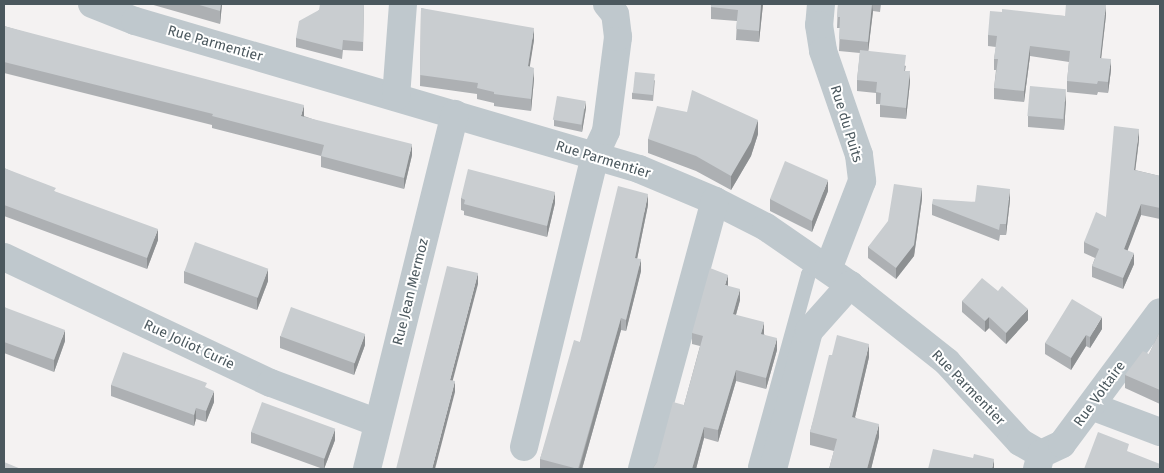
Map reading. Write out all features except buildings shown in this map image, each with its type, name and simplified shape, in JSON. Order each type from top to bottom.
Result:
[{"type":"street","name":"Rue Parmentier","points":[[92,4],[135,21],[639,169],[715,201],[766,227],[822,265],[947,362],[1039,462]]},
{"type":"street","points":[[396,97],[403,4]]},
{"type":"street","points":[[524,447],[595,156],[606,131],[618,37],[615,14],[607,4]]},
{"type":"street","name":"Rue du Puits","points":[[821,4],[819,25],[823,51],[859,156],[862,181],[822,265]]},
{"type":"street","name":"Rue Jean Mermoz","points":[[367,469],[455,114]]},
{"type":"street","points":[[642,469],[715,201]]},
{"type":"street","name":"Rue Joliot Curie","points":[[4,257],[271,383],[378,423]]},
{"type":"street","points":[[764,468],[809,331],[850,286]]},
{"type":"street","name":"Rue Voltaire","points":[[1039,462],[1062,444],[1160,312]]},
{"type":"street","points":[[1092,406],[1160,432]]},
{"type":"lane","points":[[764,468],[808,274],[822,265]]}]
